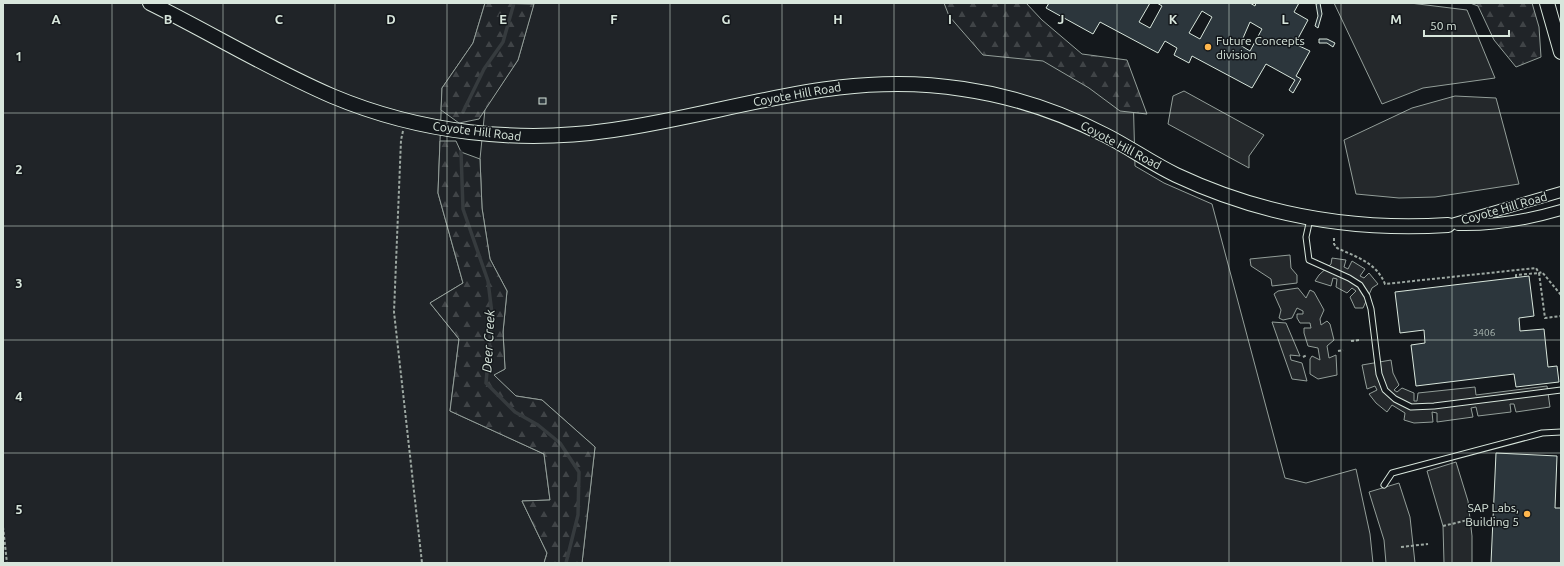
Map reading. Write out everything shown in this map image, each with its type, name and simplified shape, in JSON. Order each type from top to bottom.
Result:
[{"type":"street","name":"Coyote Hill Road","points":[[150,3],[308,85],[359,107],[406,120],[459,131],[528,137],[573,135],[617,130],[801,92],[838,86],[887,83],[943,86],[1008,98],[1056,113],[1101,133],[1162,167],[1210,189],[1246,202],[1310,218],[1374,226],[1482,226],[1514,221],[1561,210]]},
{"type":"street","points":[[1548,3],[1561,52]]},
{"type":"street","name":"Coyote Hill Road","points":[[1448,225],[1561,192]]},
{"type":"lane","points":[[1310,218],[1306,237],[1309,260],[1349,278],[1360,285],[1367,296],[1371,309],[1379,374],[1385,390],[1395,399],[1411,406],[1434,406],[1561,390]]},
{"type":"lane","points":[[1384,485],[1392,473],[1542,433],[1561,432]]},
{"type":"path","points":[[406,120],[400,140],[394,312],[422,563]]},
{"type":"path","points":[[1334,238],[1334,244],[1337,248],[1367,262],[1376,270],[1385,284],[1536,268],[1539,273],[1545,318],[1561,316]]},
{"type":"path","points":[[1516,277],[1516,275],[1542,272],[1561,295]]},
{"type":"path","points":[[1351,341],[1360,340]]},
{"type":"path","points":[[1338,351],[1343,350]]},
{"type":"path","points":[[1303,357],[1307,354]]},
{"type":"path","points":[[1443,526],[1472,519]]},
{"type":"path","points":[[3,527],[7,563]]},
{"type":"path","points":[[1401,547],[1428,544]]},
{"type":"green space","points":[[3,3],[485,3],[473,43],[442,88],[438,193],[463,283],[430,303],[459,339],[450,411],[544,454],[550,500],[522,501],[547,553],[544,563],[3,563]]},
{"type":"green space","points":[[485,3],[534,4],[518,60],[479,119],[459,123],[441,110],[442,88],[473,43]]},
{"type":"green space","points":[[534,3],[956,3],[1133,90],[1135,166],[1164,183],[1212,204],[1285,478],[1306,483],[1356,469],[1370,534],[1373,563],[582,563],[595,447],[542,400],[516,396],[493,375],[505,369],[503,332],[507,291],[490,259],[482,208],[480,159],[485,109],[518,60]]},
{"type":"green space","points":[[944,3],[1026,3],[1042,20],[1082,54],[1127,60],[1147,114],[1120,111],[1089,88],[1043,61],[983,55],[949,16]]},
{"type":"green space","points":[[1470,3],[1532,3],[1539,27],[1541,57],[1516,67],[1494,40],[1478,6]]},
{"type":"green space","points":[[440,141],[456,141],[461,152],[480,159],[482,208],[490,259],[507,291],[503,332],[505,369],[494,375],[516,396],[542,400],[595,447],[582,563],[544,563],[547,553],[522,501],[550,500],[544,454],[450,411],[459,339],[430,303],[463,283],[438,193]]},
{"type":"shaded area","points":[[1334,3],[1410,3],[1467,10],[1495,78],[1423,88],[1382,104]]},
{"type":"shaded area","points":[[1184,91],[1264,135],[1249,156],[1249,168],[1168,124],[1173,96]]},
{"type":"shaded area","points":[[1455,96],[1496,98],[1519,184],[1435,197],[1399,198],[1356,194],[1344,140],[1412,108]]},
{"type":"shaded area","points":[[1290,255],[1291,268],[1297,275],[1297,283],[1272,286],[1271,279],[1251,266],[1250,259]]},
{"type":"shaded area","points":[[1332,258],[1346,260],[1344,267],[1348,269],[1352,261],[1365,269],[1360,276],[1364,278],[1369,273],[1378,284],[1372,288],[1363,308],[1355,308],[1350,297],[1356,291],[1352,288],[1347,293],[1336,287],[1337,279],[1333,278],[1331,286],[1315,281],[1331,264]]},
{"type":"shaded area","points":[[1298,288],[1306,298],[1310,290],[1314,292],[1324,310],[1320,319],[1321,325],[1327,321],[1330,324],[1334,340],[1327,346],[1329,358],[1336,355],[1337,375],[1318,379],[1310,374],[1310,359],[1312,356],[1320,360],[1318,348],[1308,346],[1304,333],[1304,328],[1311,328],[1310,323],[1300,323],[1297,318],[1297,314],[1303,314],[1303,311],[1297,308],[1292,318],[1283,320],[1279,318],[1281,310],[1274,294],[1278,291]]},
{"type":"shaded area","points":[[1272,322],[1286,323],[1300,356],[1290,355],[1291,360],[1302,363],[1307,381],[1292,379]]},
{"type":"shaded area","points":[[1391,360],[1393,373],[1399,385],[1394,390],[1397,392],[1402,388],[1414,393],[1414,401],[1417,401],[1418,393],[1475,387],[1476,395],[1547,386],[1550,407],[1516,412],[1514,404],[1510,404],[1511,412],[1478,416],[1476,407],[1471,408],[1473,417],[1437,422],[1437,413],[1432,412],[1433,422],[1414,423],[1404,420],[1405,413],[1392,405],[1387,412],[1376,403],[1369,394],[1377,390],[1375,386],[1367,389],[1362,365]]},
{"type":"shaded area","points":[[1456,462],[1468,501],[1472,536],[1472,563],[1444,563],[1443,526],[1427,471]]},
{"type":"shaded area","points":[[1399,483],[1410,517],[1415,563],[1386,563],[1384,540],[1369,492]]},
{"type":"building","name":"Future Concepts division","points":[[1049,3],[1150,3],[1139,22],[1150,28],[1162,6],[1157,3],[1250,3],[1255,6],[1256,3],[1299,3],[1294,12],[1308,20],[1295,44],[1310,51],[1296,76],[1301,79],[1293,93],[1289,90],[1295,80],[1266,64],[1252,88],[1192,56],[1189,63],[1174,55],[1177,48],[1165,41],[1158,53],[1100,22],[1093,34],[1046,8]],"holes":[[[1202,11],[1212,17],[1200,39],[1189,33]],[[1250,22],[1262,29],[1250,51],[1240,45]]]},
{"type":"building","points":[[1320,3],[1322,14],[1318,28],[1315,26],[1318,16],[1316,4]]},
{"type":"building","points":[[1319,39],[1327,39],[1335,43],[1333,47],[1327,43],[1319,43]]},
{"type":"building","points":[[539,98],[546,98],[546,104],[539,104]]},
{"type":"building","points":[[1529,276],[1534,316],[1519,318],[1520,331],[1544,329],[1548,367],[1557,366],[1559,382],[1516,387],[1514,374],[1416,386],[1411,345],[1425,343],[1424,330],[1400,333],[1395,292]]},
{"type":"building","name":"SAP Labs, Building 5","points":[[1496,453],[1557,456],[1555,508],[1561,508],[1561,563],[1491,563]]},
{"type":"waterway","name":"Deer Creek","points":[[463,112],[484,69],[503,42],[514,3]]},
{"type":"waterway","name":"Deer Creek","points":[[461,152],[463,209],[488,281],[492,314],[486,383],[515,412],[538,425],[560,443],[579,472],[578,515],[566,563]]},
{"type":"place","name":"Future Concepts division","points":[[1208,47]]},
{"type":"place","name":"SAP Labs, Building 5","points":[[1527,514]]}]
